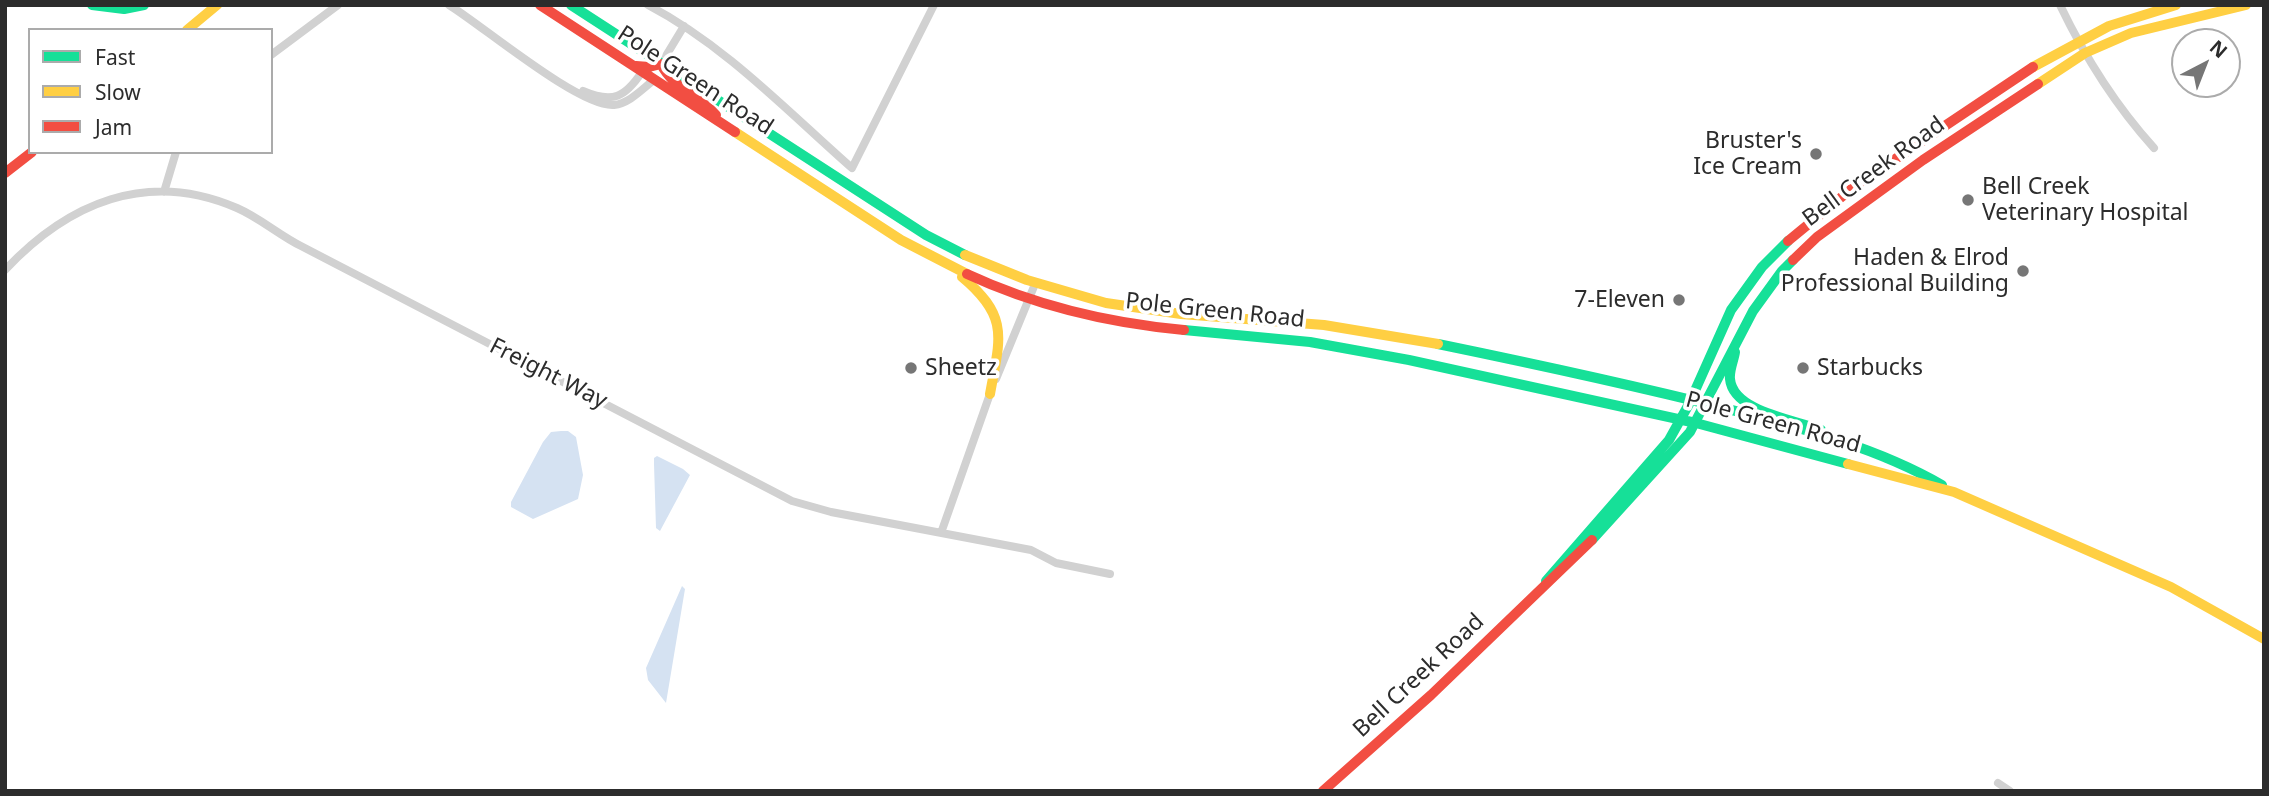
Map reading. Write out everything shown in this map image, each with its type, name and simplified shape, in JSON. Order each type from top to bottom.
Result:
[{"type":"main road","points":[[92,5],[124,9],[144,5]]},
{"type":"main road","points":[[189,28],[217,5]]},
{"type":"main road","name":"Pole Green Road","points":[[540,5],[889,233],[945,264],[1028,300],[1129,325],[1280,338],[1355,349],[1696,423],[1954,492]]},
{"type":"main road","name":"Pole Green Road","points":[[571,5],[926,235],[978,261],[1035,284],[1086,299],[1133,308],[1312,324],[1388,336],[1707,403],[1852,444],[2171,587],[2264,639]]},
{"type":"main road","name":"Bell Creek Road","points":[[1541,588],[1555,568],[1659,451],[1681,420],[1711,349],[1735,303],[1762,267],[1806,222],[2048,56],[2077,40],[2136,16],[2176,5]]},
{"type":"main road","name":"Bell Creek Road","points":[[1323,791],[1431,695],[1603,529],[1696,423],[1739,336],[1772,284],[1817,237],[1933,153],[2085,53],[2130,33],[2246,5]]},
{"type":"main road","points":[[638,69],[661,64],[665,76],[704,103],[722,124]]},
{"type":"main road","points":[[5,173],[29,154]]},
{"type":"main road","points":[[945,264],[982,293],[996,314],[999,340],[990,394]]},
{"type":"main road","points":[[1739,336],[1730,380],[1739,400],[1756,409],[1807,423],[1852,444]]},
{"type":"street","points":[[273,54],[338,5]]},
{"type":"street","points":[[449,5],[562,85],[598,103],[620,103],[632,98],[654,80]]},
{"type":"street","points":[[648,5],[726,55],[852,168],[934,5]]},
{"type":"street","points":[[2060,5],[2085,53],[2133,124],[2154,148]]},
{"type":"street","points":[[661,64],[684,26]]},
{"type":"street","points":[[492,33],[504,38],[573,85],[598,97],[612,98],[622,95],[632,86],[638,69]]},
{"type":"street","points":[[164,192],[175,154]]},
{"type":"street","name":"Freight Way","points":[[5,270],[40,236],[79,211],[103,201],[164,192],[213,199],[240,209],[294,243],[792,501],[817,509],[1031,550],[1056,563],[1110,574]]},
{"type":"street","points":[[941,533],[990,394],[1035,284]]},
{"type":"street","points":[[1998,783],[2010,791]]},
{"type":"water","points":[[568,431],[576,437],[583,475],[578,499],[533,519],[511,507],[511,502],[543,442],[551,432]]},
{"type":"water","points":[[657,456],[690,475],[660,531],[656,528],[654,458]]},
{"type":"water","points":[[682,586],[685,589],[666,703],[648,680],[646,668]]},
{"type":"traffic: fast","points":[[92,5],[124,9],[144,5]]},
{"type":"traffic: fast","points":[[571,5],[926,235],[965,255]]},
{"type":"traffic: fast","points":[[1546,581],[1669,440],[1689,404],[1731,310],[1762,267],[1788,241]]},
{"type":"traffic: fast","points":[[1592,540],[1690,432],[1753,311],[1793,260]]},
{"type":"traffic: fast","points":[[1184,330],[1310,342],[1409,360],[1696,423],[1848,464]]},
{"type":"traffic: fast","points":[[1438,344],[1620,383],[1783,424],[1865,449],[1942,485]]},
{"type":"traffic: fast","points":[[1735,352],[1730,379],[1734,390],[1742,399],[1767,413],[1821,430]]},
{"type":"traffic: slow","points":[[189,28],[217,5]]},
{"type":"traffic: slow","points":[[2033,67],[2109,26],[2176,5]]},
{"type":"traffic: slow","points":[[2038,84],[2085,53],[2131,33],[2246,5]]},
{"type":"traffic: slow","points":[[735,132],[901,240],[967,274]]},
{"type":"traffic: slow","points":[[965,255],[1027,280],[1106,303],[1181,314],[1324,325],[1438,344]]},
{"type":"traffic: slow","points":[[962,277],[988,304],[995,317],[998,343],[990,394]]},
{"type":"traffic: slow","points":[[1848,464],[1954,492],[2171,587],[2264,639]]},
{"type":"traffic: jam","points":[[540,5],[735,132]]},
{"type":"traffic: jam","points":[[636,66],[661,64],[679,86],[716,115]]},
{"type":"traffic: jam","points":[[1788,241],[1855,186],[2033,67]]},
{"type":"traffic: jam","points":[[1793,260],[1817,237],[1923,160],[2038,84]]},
{"type":"traffic: jam","points":[[5,173],[29,154]]},
{"type":"traffic: jam","points":[[967,274],[1046,304],[1100,318],[1184,330]]},
{"type":"traffic: jam","points":[[1323,791],[1431,695],[1592,540]]},
{"type":"place","name":"Bruster's Ice Cream","points":[[1816,154]]},
{"type":"place","name":"Bell Creek Veterinary Hospital","points":[[1968,200]]},
{"type":"place","name":"Haden & Elrod Professional Building","points":[[2023,271]]},
{"type":"place","name":"7-Eleven","points":[[1679,300]]},
{"type":"place","name":"Sheetz","points":[[911,368]]},
{"type":"place","name":"Starbucks","points":[[1803,368]]}]
